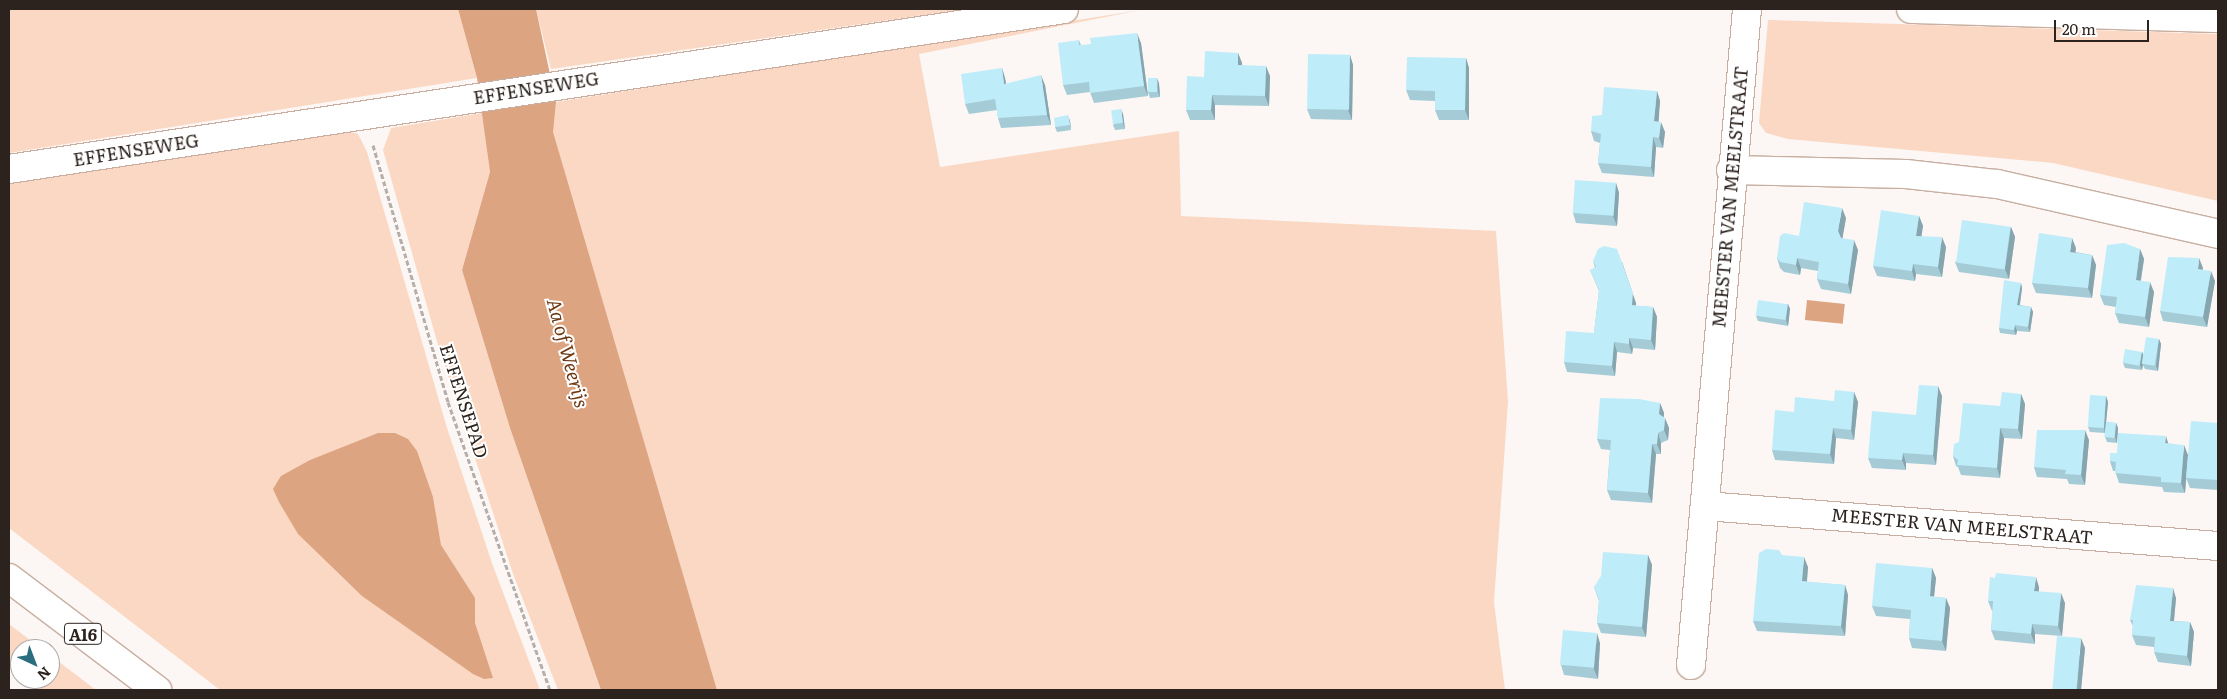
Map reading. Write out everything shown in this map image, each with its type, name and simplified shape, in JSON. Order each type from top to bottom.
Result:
[{"type":"main road","name":"EFFENSEWEG","points":[[9,169],[1064,9]]},
{"type":"main road","name":"MEESTER VAN MEELSTRAAT","points":[[1691,664],[1731,170],[1747,9]]},
{"type":"main road","points":[[1911,9],[2166,13],[2218,18]]},
{"type":"main road","points":[[1731,170],[1906,174],[1997,184],[2218,234]]},
{"type":"main road","name":"MEESTER VAN MEELSTRAAT","points":[[1705,506],[2218,546]]},
{"type":"main road","name":"A16","points":[[9,578],[157,690]]},
{"type":"path","name":"EFFENSEPAD","points":[[367,115],[448,402],[550,690]]},
{"type":"shaded area","points":[[9,9],[458,9],[477,78],[9,153]]},
{"type":"shaded area","points":[[536,9],[965,9],[551,69]]},
{"type":"shaded area","points":[[1141,10],[919,54],[940,167],[1179,131],[1181,216],[1496,231],[1508,402],[1494,602],[1505,690],[717,690],[552,132],[556,102]]},
{"type":"shaded area","points":[[1768,20],[2218,34],[2218,201],[2053,163],[1788,139],[1766,133],[1759,123]]},
{"type":"shaded area","points":[[482,113],[490,172],[462,270],[510,428],[601,690],[558,690],[513,574],[438,345],[383,150],[391,128]]},
{"type":"shaded area","points":[[351,132],[358,134],[367,152],[447,428],[493,566],[540,690],[220,690],[9,528],[9,183]]},
{"type":"shaded area","points":[[9,624],[29,639],[10,639],[9,669]]},
{"type":"shaded area","points":[[60,663],[96,690],[36,689],[60,689]]},
{"type":"water","name":"Aa of Weerijs","points":[[458,9],[536,9],[556,102],[553,132],[717,690],[601,690],[510,428],[462,270],[490,172],[477,78]]},
{"type":"water","points":[[1807,300],[1845,304],[1843,324],[1805,320]]},
{"type":"water","points":[[378,433],[395,433],[408,439],[417,451],[433,497],[441,545],[475,598],[475,623],[493,678],[484,679],[473,674],[362,596],[298,534],[279,502],[273,489],[281,476],[310,460]]},
{"type":"building","points":[[1137,33],[1144,86],[1090,93],[1089,82],[1063,85],[1058,43],[1079,40],[1079,45],[1085,45],[1091,44],[1090,38]]},
{"type":"building","points":[[1205,51],[1238,53],[1238,65],[1266,66],[1265,96],[1212,95],[1211,110],[1186,110],[1187,76],[1204,77]]},
{"type":"building","points":[[1308,54],[1350,55],[1349,110],[1307,109]]},
{"type":"building","points":[[1407,57],[1466,58],[1465,110],[1435,110],[1435,91],[1406,90]]},
{"type":"building","points":[[1002,68],[1004,84],[1041,75],[1047,115],[998,118],[995,99],[965,104],[961,74]]},
{"type":"building","points":[[1148,78],[1157,78],[1157,92],[1148,92]]},
{"type":"building","points":[[1604,87],[1657,91],[1654,121],[1661,122],[1659,138],[1653,137],[1651,167],[1598,163],[1601,134],[1591,131],[1592,116],[1602,115]]},
{"type":"building","points":[[1121,109],[1123,123],[1113,124],[1111,110]]},
{"type":"building","points":[[1068,115],[1070,125],[1055,127],[1054,118]]},
{"type":"building","points":[[1575,180],[1616,183],[1614,216],[1573,213]]},
{"type":"building","points":[[1804,202],[1842,208],[1838,231],[1841,238],[1854,240],[1848,284],[1817,279],[1819,262],[1797,258],[1796,265],[1780,262],[1777,258],[1780,236],[1784,233],[1799,236]]},
{"type":"building","points":[[1881,210],[1919,216],[1916,236],[1942,237],[1938,267],[1913,264],[1912,271],[1873,266]]},
{"type":"building","points":[[1962,220],[2011,227],[2005,269],[1956,263]]},
{"type":"building","points":[[2039,233],[2072,238],[2070,252],[2092,255],[2088,288],[2032,283]]},
{"type":"building","points":[[2124,243],[2140,249],[2136,280],[2150,282],[2145,317],[2115,313],[2117,297],[2100,295],[2107,245]]},
{"type":"building","points":[[1604,246],[1617,249],[1633,293],[1632,305],[1653,307],[1651,340],[1629,338],[1629,344],[1614,342],[1612,366],[1564,362],[1566,331],[1594,333],[1599,290],[1590,270],[1596,267],[1593,261],[1598,249]]},
{"type":"building","points":[[2168,257],[2199,258],[2198,269],[2211,271],[2203,317],[2160,311]]},
{"type":"building","points":[[2004,280],[2021,283],[2017,305],[2031,307],[2028,327],[2015,325],[2014,330],[1999,328]]},
{"type":"building","points":[[1758,300],[1788,304],[1785,320],[1756,316]]},
{"type":"building","points":[[2146,337],[2159,339],[2155,366],[2142,364]]},
{"type":"building","points":[[2125,349],[2142,352],[2139,366],[2123,363]]},
{"type":"building","points":[[1919,385],[1938,386],[1933,455],[1903,453],[1902,460],[1868,458],[1872,411],[1916,415]]},
{"type":"building","points":[[1835,390],[1854,392],[1851,430],[1833,428],[1830,454],[1772,450],[1775,410],[1794,412],[1795,397],[1834,401]]},
{"type":"building","points":[[2002,392],[2021,394],[2018,429],[2000,428],[1997,468],[1957,465],[1958,460],[1953,456],[1954,444],[1959,442],[1963,403],[2000,406]]},
{"type":"building","points":[[2090,395],[2106,396],[2104,428],[2088,427]]},
{"type":"building","points":[[1600,398],[1639,399],[1660,403],[1659,414],[1665,418],[1664,430],[1658,433],[1657,444],[1652,444],[1648,493],[1607,490],[1611,440],[1597,439]]},
{"type":"building","points":[[2191,421],[2218,423],[2218,480],[2186,478]]},
{"type":"building","points":[[2106,422],[2116,423],[2114,438],[2104,437]]},
{"type":"building","points":[[2037,430],[2085,430],[2081,475],[2065,474],[2066,470],[2034,467]]},
{"type":"building","points":[[2118,433],[2166,436],[2165,443],[2184,445],[2181,483],[2161,482],[2161,477],[2115,473],[2116,462],[2110,461],[2110,453],[2117,453]]},
{"type":"building","points":[[1766,549],[1779,550],[1782,555],[1804,557],[1802,581],[1845,585],[1841,626],[1753,621],[1759,553]]},
{"type":"building","points":[[1603,552],[1648,555],[1642,627],[1597,623],[1599,599],[1594,587],[1601,576]]},
{"type":"building","points":[[1876,563],[1932,568],[1930,596],[1946,598],[1942,641],[1909,638],[1911,610],[1872,606]]},
{"type":"building","points":[[1996,573],[2036,577],[2034,591],[2061,593],[2058,626],[2032,624],[2031,634],[1991,630],[1993,601],[1988,601],[1990,577],[1995,578]]},
{"type":"building","points":[[2136,585],[2173,588],[2170,621],[2190,622],[2187,656],[2154,652],[2155,637],[2132,635],[2133,620],[2130,620]]},
{"type":"building","points":[[1563,630],[1597,633],[1594,668],[1560,665]]},
{"type":"building","points":[[2057,636],[2081,638],[2076,690],[2052,689]]}]
